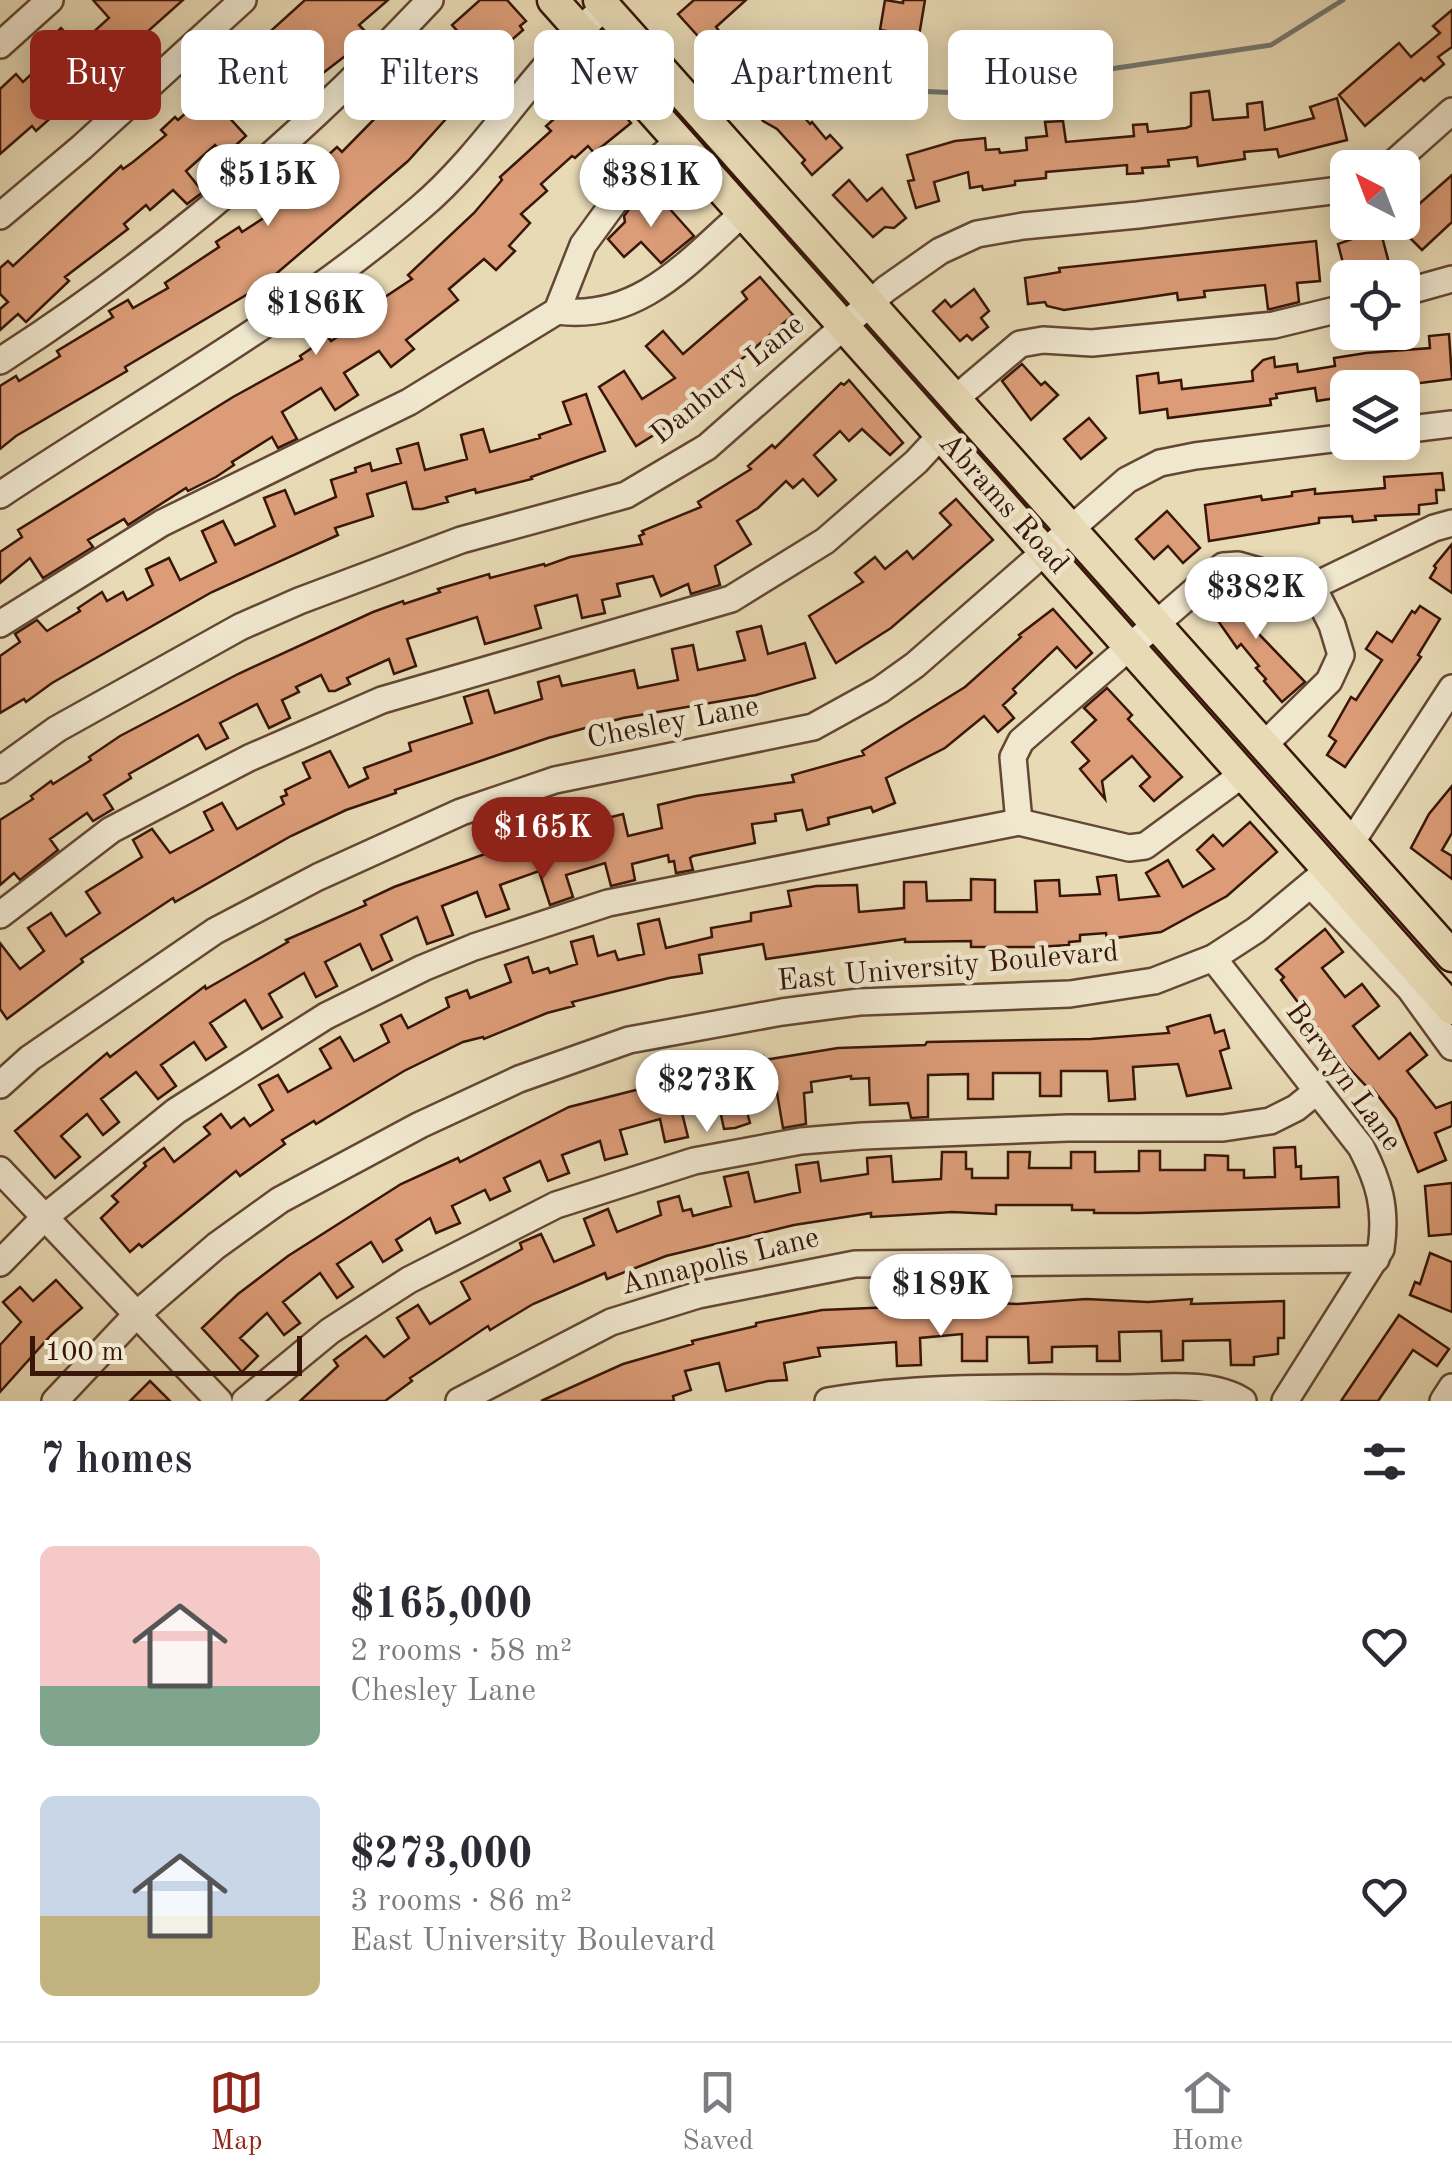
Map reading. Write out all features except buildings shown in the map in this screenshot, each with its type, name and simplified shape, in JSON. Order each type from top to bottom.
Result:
[{"type":"main road","name":"Abrams Road","points":[[553,0],[579,30]]},
{"type":"main road","name":"Abrams Road","points":[[606,2],[1264,745],[1449,944]]},
{"type":"main road","name":"Abrams Road","points":[[659,120],[1243,774],[1320,878],[1452,1009]]},
{"type":"main road","points":[[1320,878],[1352,843]]},
{"type":"street","points":[[0,45],[50,0]]},
{"type":"street","points":[[0,216],[82,147],[242,0]]},
{"type":"street","points":[[0,361],[47,331],[196,220],[299,132],[430,0]]},
{"type":"street","points":[[579,30],[606,2]]},
{"type":"street","points":[[0,495],[346,270],[425,204],[534,81]]},
{"type":"street","points":[[1408,150],[1452,111]]},
{"type":"street","points":[[0,624],[162,523],[409,402],[556,311],[582,244],[621,193],[678,141]]},
{"type":"street","name":"Danbury Lane","points":[[0,770],[57,729],[240,626],[461,540],[626,495],[707,447],[870,303],[940,251],[977,234],[1330,190]]},
{"type":"street","points":[[556,311],[576,314],[642,298],[679,272],[743,213]]},
{"type":"street","points":[[1420,288],[1452,279]]},
{"type":"street","points":[[955,399],[1020,344],[1043,340],[1092,344],[1274,325],[1330,311]]},
{"type":"street","points":[[1420,428],[1452,424]]},
{"type":"street","points":[[0,916],[111,830],[249,758],[382,700],[731,599],[824,540],[916,462],[941,435]]},
{"type":"street","name":"Chesley Lane","points":[[0,1085],[43,1048],[215,930],[318,877],[460,812],[554,780],[813,727],[880,690],[915,665],[1127,480],[1160,463],[1330,439]]},
{"type":"street","points":[[1019,822],[1013,756],[1021,741],[1223,566],[1238,565],[1308,585],[1318,584],[1452,523]]},
{"type":"street","points":[[1264,745],[1329,681],[1340,655],[1332,625],[1316,595],[1318,584]]},
{"type":"street","points":[[1352,843],[1452,688]]},
{"type":"street","points":[[0,1262],[46,1216],[192,1100],[326,1016],[474,947],[608,904],[1019,822],[1129,848],[1145,846],[1243,774]]},
{"type":"street","points":[[1320,878],[1452,1047]]},
{"type":"street","name":"East University Boulevard","points":[[55,1401],[138,1314],[216,1246],[280,1200],[420,1125],[503,1087],[629,1040],[782,1012],[859,1002],[1070,994],[1154,981],[1213,958],[1256,930],[1320,878]]},
{"type":"street","name":"Berwyn Lane","points":[[1213,958],[1362,1147],[1379,1182],[1382,1249],[1285,1401]]},
{"type":"street","points":[[245,1401],[330,1330],[409,1280],[556,1205],[694,1161],[801,1141],[862,1136],[1068,1128],[1223,1128],[1270,1121],[1296,1108],[1317,1090]]},
{"type":"street","points":[[0,1170],[219,1401]]},
{"type":"street","name":"Annapolis Lane","points":[[459,1401],[611,1322],[698,1295],[855,1264],[1376,1259]]},
{"type":"street","points":[[1443,1401],[1452,1387]]},
{"type":"street","points":[[828,1401],[867,1394],[1010,1388],[1203,1389],[1243,1401]]},
{"type":"waterway","points":[[928,92],[986,94],[1110,69],[1271,45],[1343,0]]}]
